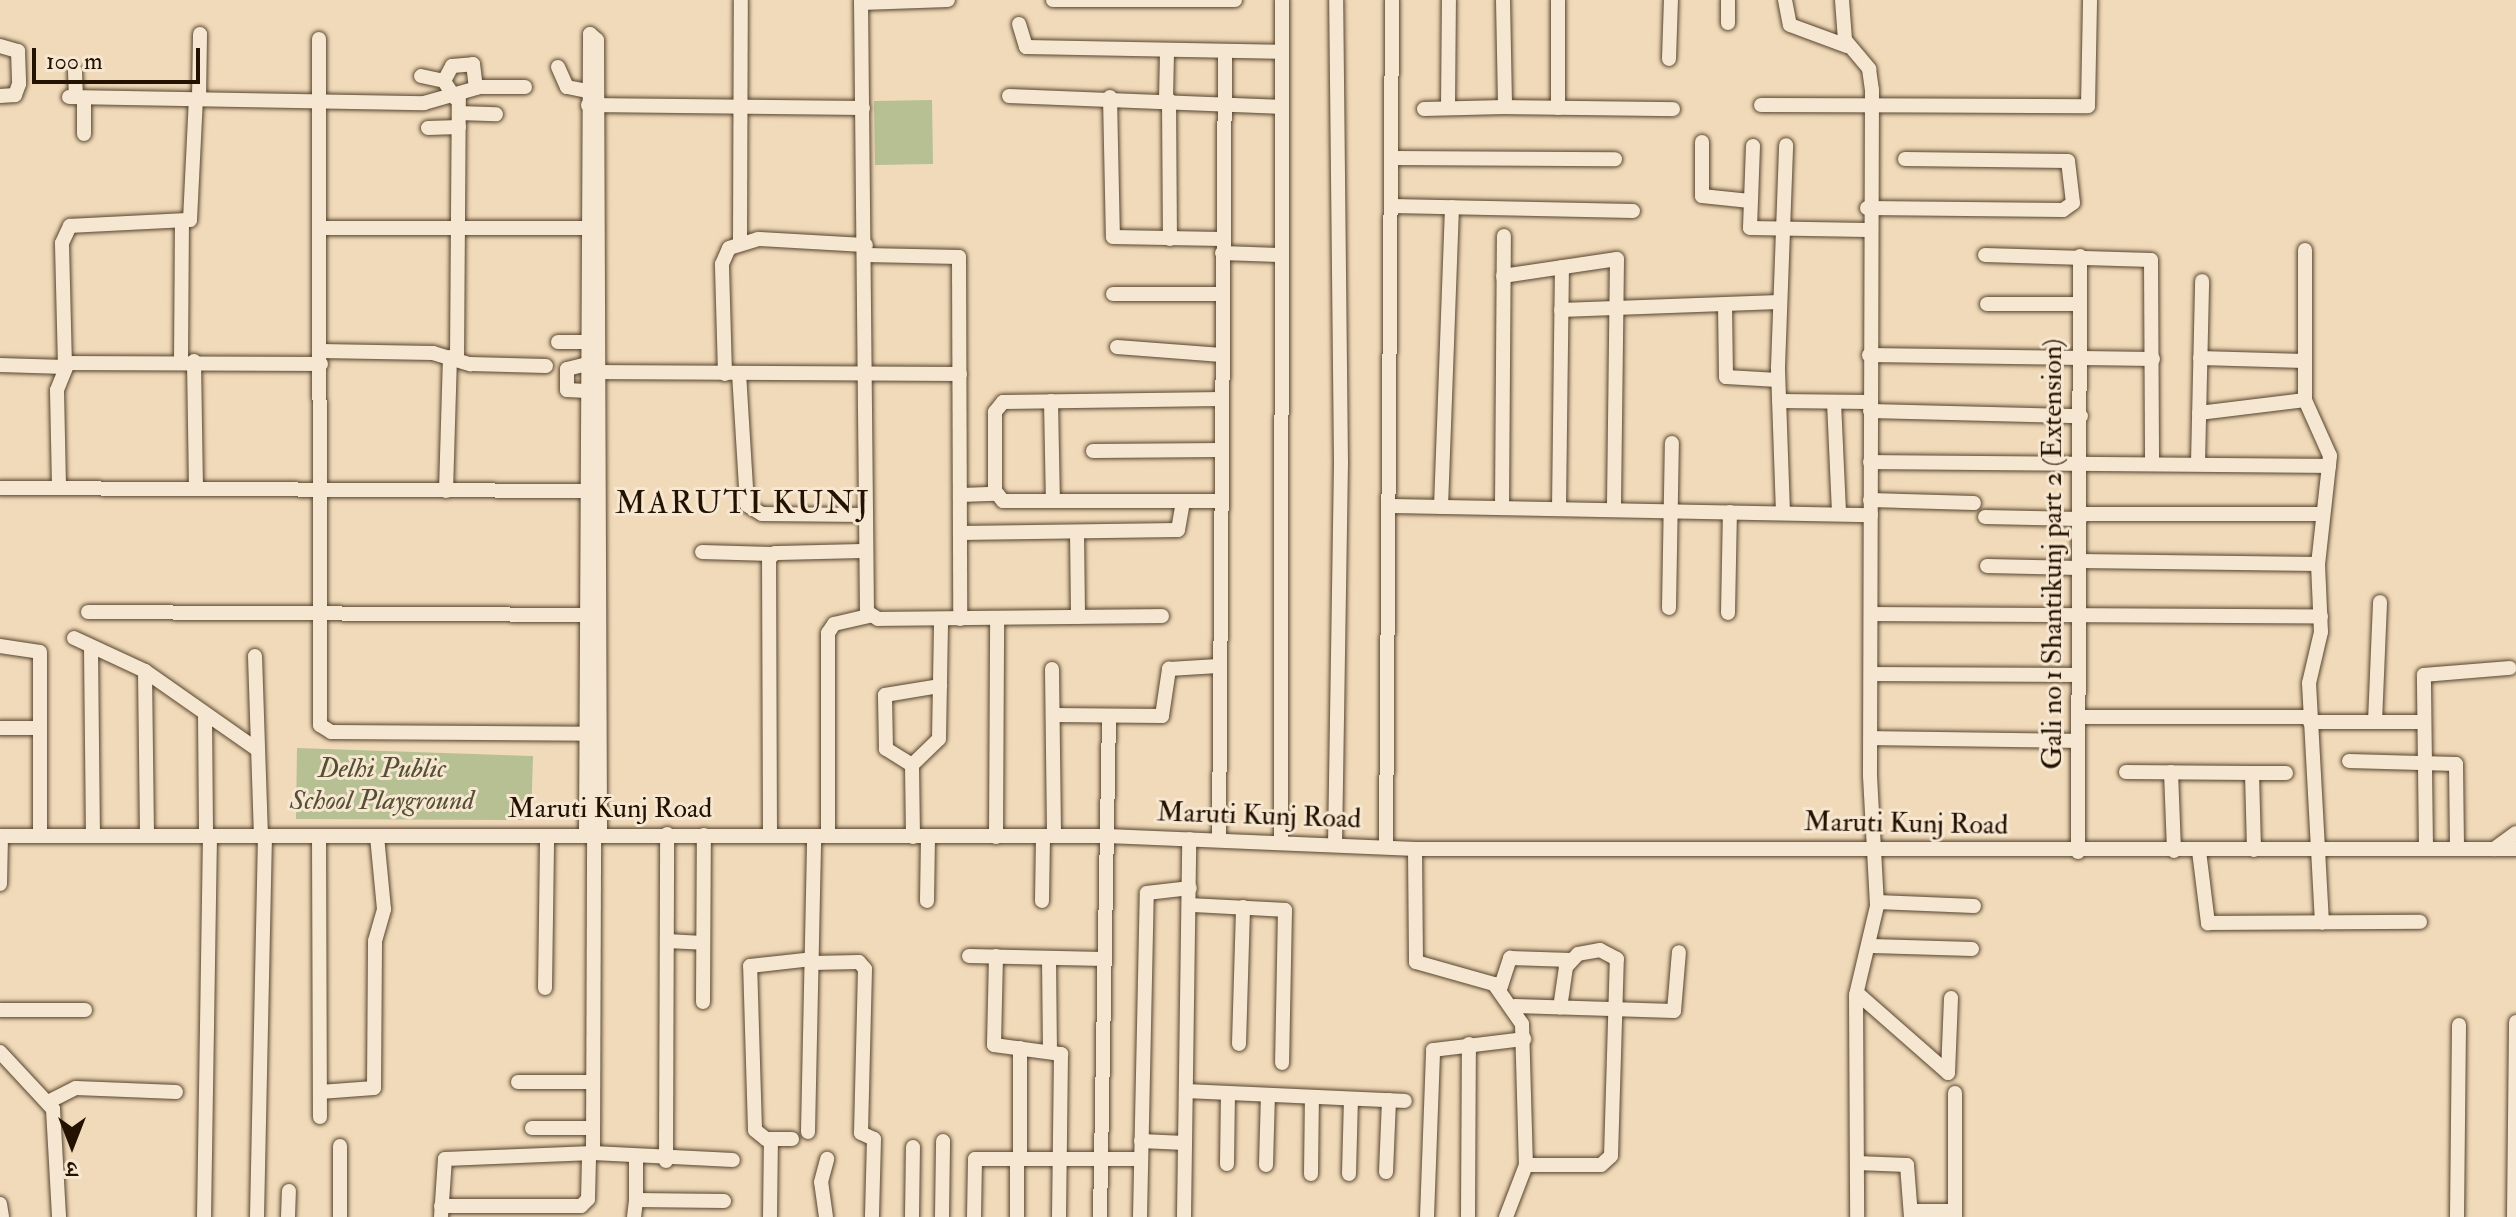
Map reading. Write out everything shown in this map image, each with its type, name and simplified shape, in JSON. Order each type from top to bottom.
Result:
[{"type":"street","points":[[741,0],[738,105],[740,241],[722,264],[747,505],[762,514],[865,515]]},
{"type":"street","points":[[869,616],[865,551],[866,250],[861,1],[948,0]]},
{"type":"street","points":[[1053,0],[1235,0]]},
{"type":"street","points":[[1281,842],[1278,52],[1282,0]]},
{"type":"street","points":[[1335,845],[1341,462],[1336,0]]},
{"type":"street","points":[[1386,847],[1393,506],[1392,0]]},
{"type":"street","points":[[1448,108],[1449,0]]},
{"type":"street","points":[[1503,0],[1505,107]]},
{"type":"street","points":[[1558,0],[1558,108]]},
{"type":"street","points":[[1669,59],[1671,0]]},
{"type":"street","points":[[1728,0],[1728,23]]},
{"type":"street","points":[[1785,0],[1790,25],[1847,46],[1872,75],[1867,230],[1872,614],[1871,849],[1877,902],[1872,946],[1857,993],[1857,1217]]},
{"type":"street","points":[[1842,0],[1847,46]]},
{"type":"street","points":[[1761,105],[2088,106],[2090,0]]},
{"type":"street","points":[[1019,24],[1026,47],[1278,52]]},
{"type":"street","points":[[59,486],[57,390],[65,367],[66,229],[182,225],[195,211],[200,34]]},
{"type":"street","points":[[590,100],[595,34],[588,37],[587,67],[592,228],[593,834],[593,1128],[591,1155],[588,1199],[581,1206],[441,1211],[445,1159],[591,1155],[636,1160],[733,1160]]},
{"type":"street","points":[[319,39],[321,358],[318,720],[327,731],[592,734]]},
{"type":"street","points":[[0,46],[17,48],[19,84],[15,95],[0,96]]},
{"type":"street","points":[[1167,51],[1170,239]]},
{"type":"street","points":[[1219,839],[1225,52]]},
{"type":"street","points":[[444,81],[448,68],[467,62],[478,71],[476,88]]},
{"type":"street","points":[[587,67],[554,67],[564,84],[590,100],[863,108]]},
{"type":"street","points":[[75,71],[76,97],[84,134]]},
{"type":"street","points":[[421,76],[444,81],[457,97],[459,120],[459,228],[446,491]]},
{"type":"street","points":[[76,97],[320,100],[457,97],[476,88],[525,87]]},
{"type":"street","points":[[1009,96],[1110,97],[1278,107]]},
{"type":"street","points":[[1110,97],[1111,234],[1279,255]]},
{"type":"street","points":[[1424,109],[1673,109]]},
{"type":"street","points":[[428,128],[496,114]]},
{"type":"street","points":[[1702,142],[1703,197],[1750,201]]},
{"type":"street","points":[[1783,513],[1778,380],[1786,145]]},
{"type":"street","points":[[1753,146],[1750,228],[1867,230]]},
{"type":"street","points":[[1392,158],[1615,159]]},
{"type":"street","points":[[1867,208],[2063,210],[2073,203],[2068,161],[1905,159]]},
{"type":"street","points":[[1392,206],[1633,211]]},
{"type":"street","points":[[1441,507],[1452,207]]},
{"type":"street","points":[[182,225],[196,489]]},
{"type":"street","points":[[320,228],[592,228]]},
{"type":"street","points":[[592,228],[587,342],[590,370],[586,391],[592,491]]},
{"type":"street","points":[[1502,508],[1504,236]]},
{"type":"street","points":[[740,241],[959,255],[960,619]]},
{"type":"street","points":[[2305,250],[2305,400],[2327,440],[2329,466],[2318,564],[2321,616],[2310,664],[2310,720],[2322,923]]},
{"type":"street","points":[[1985,255],[2151,260],[2152,464]]},
{"type":"street","name":"Gali no 1 Shantikunj part 2 (Extension)","points":[[2078,852],[2080,256]]},
{"type":"street","points":[[1503,276],[1616,257],[1614,510]]},
{"type":"street","points":[[1559,509],[1562,267]]},
{"type":"street","points":[[2198,463],[2202,281]]},
{"type":"street","points":[[1113,294],[1222,294]]},
{"type":"street","points":[[1561,310],[1779,302]]},
{"type":"street","points":[[1987,304],[2080,304]]},
{"type":"street","points":[[1725,305],[1726,377],[1778,380]]},
{"type":"street","points":[[558,342],[587,342]]},
{"type":"street","points":[[1117,347],[1222,355]]},
{"type":"street","points":[[1869,355],[2153,359]]},
{"type":"street","points":[[0,365],[65,367],[188,361],[454,358],[546,366]]},
{"type":"street","points":[[2200,358],[2304,361]]},
{"type":"street","points":[[590,370],[732,374],[960,374]]},
{"type":"street","points":[[996,494],[996,405],[1051,401],[1221,399]]},
{"type":"street","points":[[2199,413],[2305,400]]},
{"type":"street","points":[[1051,401],[1053,501]]},
{"type":"street","points":[[1779,401],[2081,416]]},
{"type":"street","points":[[1834,402],[1839,514]]},
{"type":"street","points":[[1669,608],[1672,443]]},
{"type":"street","points":[[1093,451],[1222,450]]},
{"type":"street","points":[[1870,462],[2329,466]]},
{"type":"street","points":[[0,488],[592,491]]},
{"type":"street","points":[[960,495],[996,494],[1053,501],[1222,501]]},
{"type":"street","points":[[960,533],[1178,530],[1183,501]]},
{"type":"street","points":[[1393,506],[1839,514],[1870,507],[1974,503]]},
{"type":"street","points":[[1728,613],[1730,512]]},
{"type":"street","points":[[1985,517],[2322,514]]},
{"type":"street","points":[[1077,532],[1078,617]]},
{"type":"street","points":[[702,552],[772,554],[865,551]]},
{"type":"street","points":[[770,836],[772,554]]},
{"type":"street","points":[[1987,566],[2318,564]]},
{"type":"street","points":[[2375,722],[2380,602]]},
{"type":"street","points":[[88,612],[592,615]]},
{"type":"street","points":[[1872,614],[2321,616]]},
{"type":"street","points":[[808,1132],[812,961],[821,836],[829,629],[869,616],[960,619],[1162,616]]},
{"type":"street","points":[[996,837],[997,618]]},
{"type":"street","points":[[912,765],[938,744],[941,619]]},
{"type":"street","points":[[74,638],[145,671],[255,748]]},
{"type":"street","points":[[0,646],[40,652],[40,836]]},
{"type":"street","points":[[91,648],[93,835]]},
{"type":"street","points":[[255,656],[255,748],[263,837],[257,1217]]},
{"type":"street","points":[[1053,715],[1165,715],[1169,669],[1218,666]]},
{"type":"street","points":[[2426,849],[2423,722],[2427,671],[2510,668]]},
{"type":"street","points":[[1042,901],[1048,836],[1052,669]]},
{"type":"street","points":[[145,671],[147,836]]},
{"type":"street","points":[[1872,674],[2078,675]]},
{"type":"street","points":[[912,765],[886,749],[885,695],[896,687],[940,686]]},
{"type":"street","points":[[204,1217],[208,836],[205,715]]},
{"type":"street","points":[[1100,1217],[1109,716]]},
{"type":"street","points":[[2078,717],[2423,722]]},
{"type":"street","points":[[0,728],[40,728]]},
{"type":"street","points":[[1871,738],[2078,741]]},
{"type":"street","points":[[2349,761],[2456,764],[2457,849]]},
{"type":"street","points":[[912,765],[927,901]]},
{"type":"street","points":[[2126,772],[2286,773]]},
{"type":"street","points":[[2171,772],[2174,851]]},
{"type":"street","points":[[2252,773],[2254,850]]},
{"type":"street","points":[[2494,849],[2516,833]]},
{"type":"street","points":[[666,1161],[667,834]]},
{"type":"street","points":[[703,1002],[704,835]]},
{"type":"street","points":[[0,884],[1,836]]},
{"type":"street","name":"Maruti Kunj Road","points":[[1,836],[1108,836],[1415,849],[2078,852],[2516,849]]},
{"type":"street","points":[[320,1092],[374,1088],[375,941],[384,909],[377,836]]},
{"type":"street","points":[[545,988],[547,836]]},
{"type":"street","points":[[319,837],[320,1117]]},
{"type":"street","points":[[1184,1217],[1191,905],[1189,839]]},
{"type":"street","points":[[1415,849],[1416,962],[1500,989],[1515,1006],[1524,1039],[1526,1165],[1506,1217]]},
{"type":"street","points":[[2199,851],[2205,922],[2420,922]]},
{"type":"street","points":[[1140,1217],[1147,893],[1190,888]]},
{"type":"street","points":[[1877,902],[1974,906]]},
{"type":"street","points":[[1191,905],[1286,913],[1282,1063]]},
{"type":"street","points":[[1239,1044],[1243,907]]},
{"type":"street","points":[[667,941],[703,943]]},
{"type":"street","points":[[1872,946],[1972,949]]},
{"type":"street","points":[[1500,989],[1510,958],[1571,960],[1600,950],[1617,959],[1620,1010],[1610,1161],[1526,1165]]},
{"type":"street","points":[[1515,1006],[1677,1009],[1679,952]]},
{"type":"street","points":[[969,956],[1104,959]]},
{"type":"street","points":[[996,956],[992,1040],[1020,1048],[1050,1048],[1061,1054],[1059,1217]]},
{"type":"street","points":[[1049,958],[1050,1048]]},
{"type":"street","points":[[1560,1008],[1571,960]]},
{"type":"street","points":[[770,1217],[771,1140],[754,1123],[750,966],[812,961],[864,966],[861,1133],[874,1139],[872,1217]]},
{"type":"street","points":[[1857,993],[1948,1073],[1951,998]]},
{"type":"street","points":[[0,1010],[85,1010]]},
{"type":"street","points":[[2514,1217],[2516,1022]]},
{"type":"street","points":[[2459,1025],[2457,1217],[2473,1217]]},
{"type":"street","points":[[1427,1217],[1430,1057],[1435,1049],[1524,1039]]},
{"type":"street","points":[[1468,1217],[1469,1044]]},
{"type":"street","points":[[1017,1217],[1020,1048]]},
{"type":"street","points":[[2,1063],[48,1102],[58,1128],[59,1217]]},
{"type":"street","points":[[518,1082],[591,1082]]},
{"type":"street","points":[[48,1102],[76,1088],[176,1092]]},
{"type":"street","points":[[1187,1091],[1405,1101]]},
{"type":"street","points":[[1227,1164],[1228,1093]]},
{"type":"street","points":[[1857,1163],[1907,1165],[1911,1214],[1955,1214],[1955,1093]]},
{"type":"street","points":[[1266,1165],[1268,1095]]},
{"type":"street","points":[[1311,1174],[1312,1097]]},
{"type":"street","points":[[1349,1174],[1351,1099]]},
{"type":"street","points":[[1386,1172],[1389,1100]]},
{"type":"street","points":[[532,1128],[593,1128]]},
{"type":"street","points":[[771,1140],[792,1139]]},
{"type":"street","points":[[942,1217],[943,1141]]},
{"type":"street","points":[[1141,1141],[1185,1143]]},
{"type":"street","points":[[340,1146],[340,1217]]},
{"type":"street","points":[[912,1217],[913,1147]]},
{"type":"street","points":[[826,1217],[821,1182],[827,1159]]},
{"type":"street","points":[[974,1217],[975,1159],[1140,1159]]},
{"type":"street","points":[[634,1217],[636,1160]]},
{"type":"street","points":[[288,1217],[289,1191]]},
{"type":"street","points":[[636,1200],[724,1201]]},
{"type":"street","points":[[0,1204],[2,1217]]},
{"type":"green space","points":[[932,100],[933,164],[875,165],[874,101]]},
{"type":"green space","name":"Delhi Public School Playground","points":[[297,748],[533,756],[531,820],[296,819]]},
{"type":"district","name":"MARUTI KUNJ","points":[[743,503]]}]
